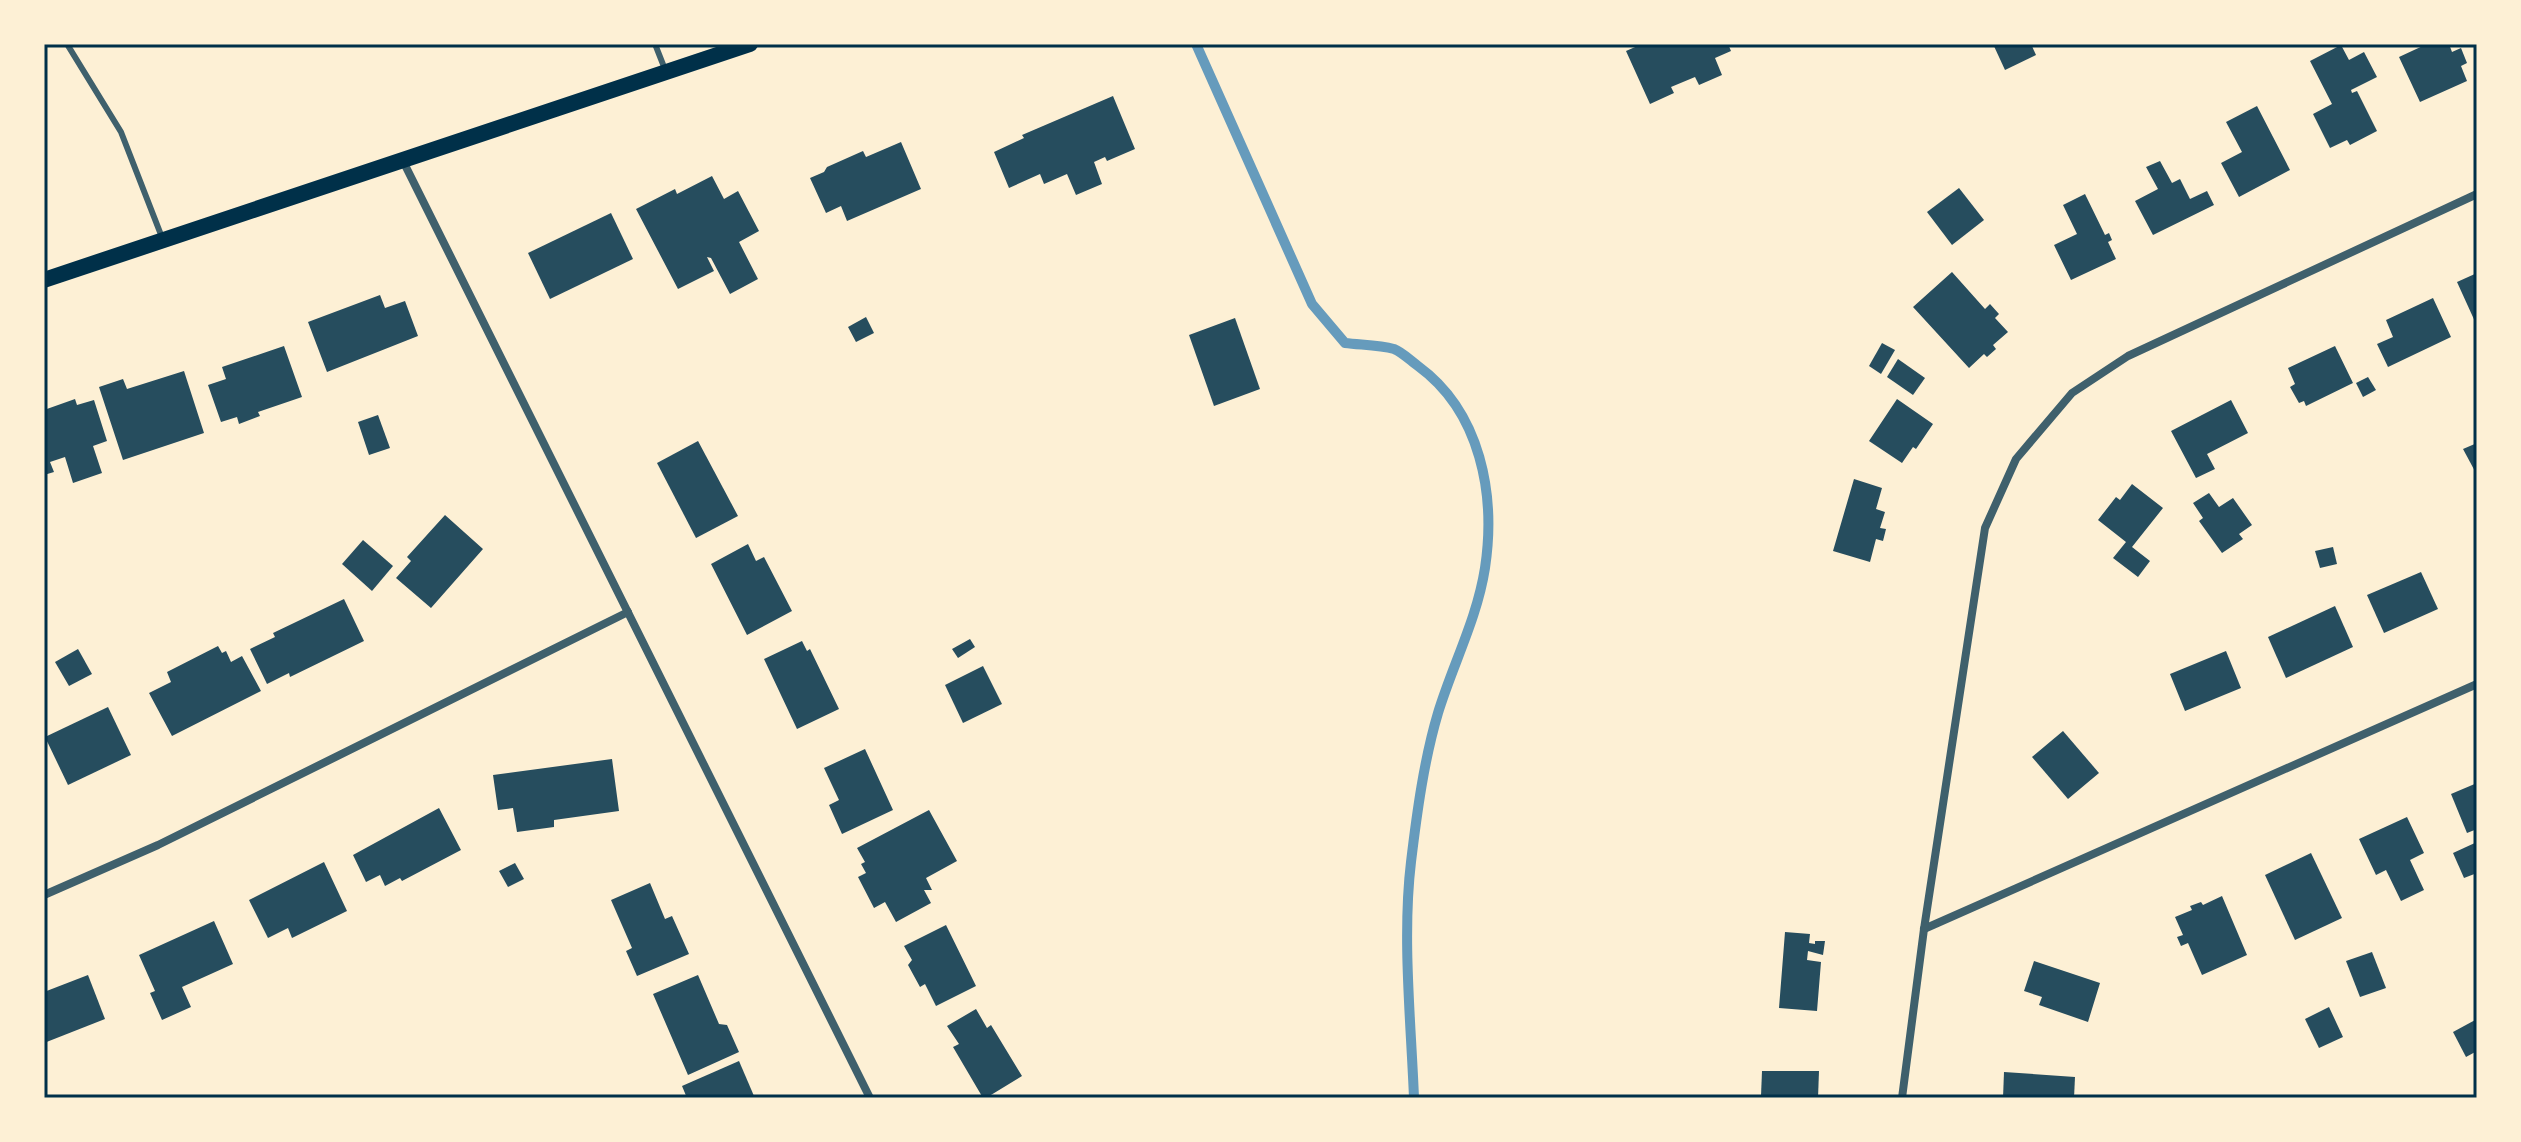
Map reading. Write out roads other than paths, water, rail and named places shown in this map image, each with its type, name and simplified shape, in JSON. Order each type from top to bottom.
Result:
[{"type":"main road","points":[[44,280],[750,44]]},
{"type":"street","points":[[402,159],[870,1098]]},
{"type":"street","points":[[1902,1098],[1924,929],[1985,528],[2016,459],[2072,393],[2128,356],[2477,194]]},
{"type":"street","points":[[44,895],[158,845],[628,612]]},
{"type":"street","points":[[1924,929],[2477,684]]},
{"type":"lane","points":[[67,44],[121,132],[163,240]]},
{"type":"lane","points":[[655,44],[666,72]]},
{"type":"waterway","points":[[1196,44],[1312,304],[1345,343],[1394,349],[1439,385],[1457,407],[1470,431],[1485,484],[1488,512],[1485,568],[1471,623],[1433,731],[1411,862],[1407,950],[1414,1098]]}]
